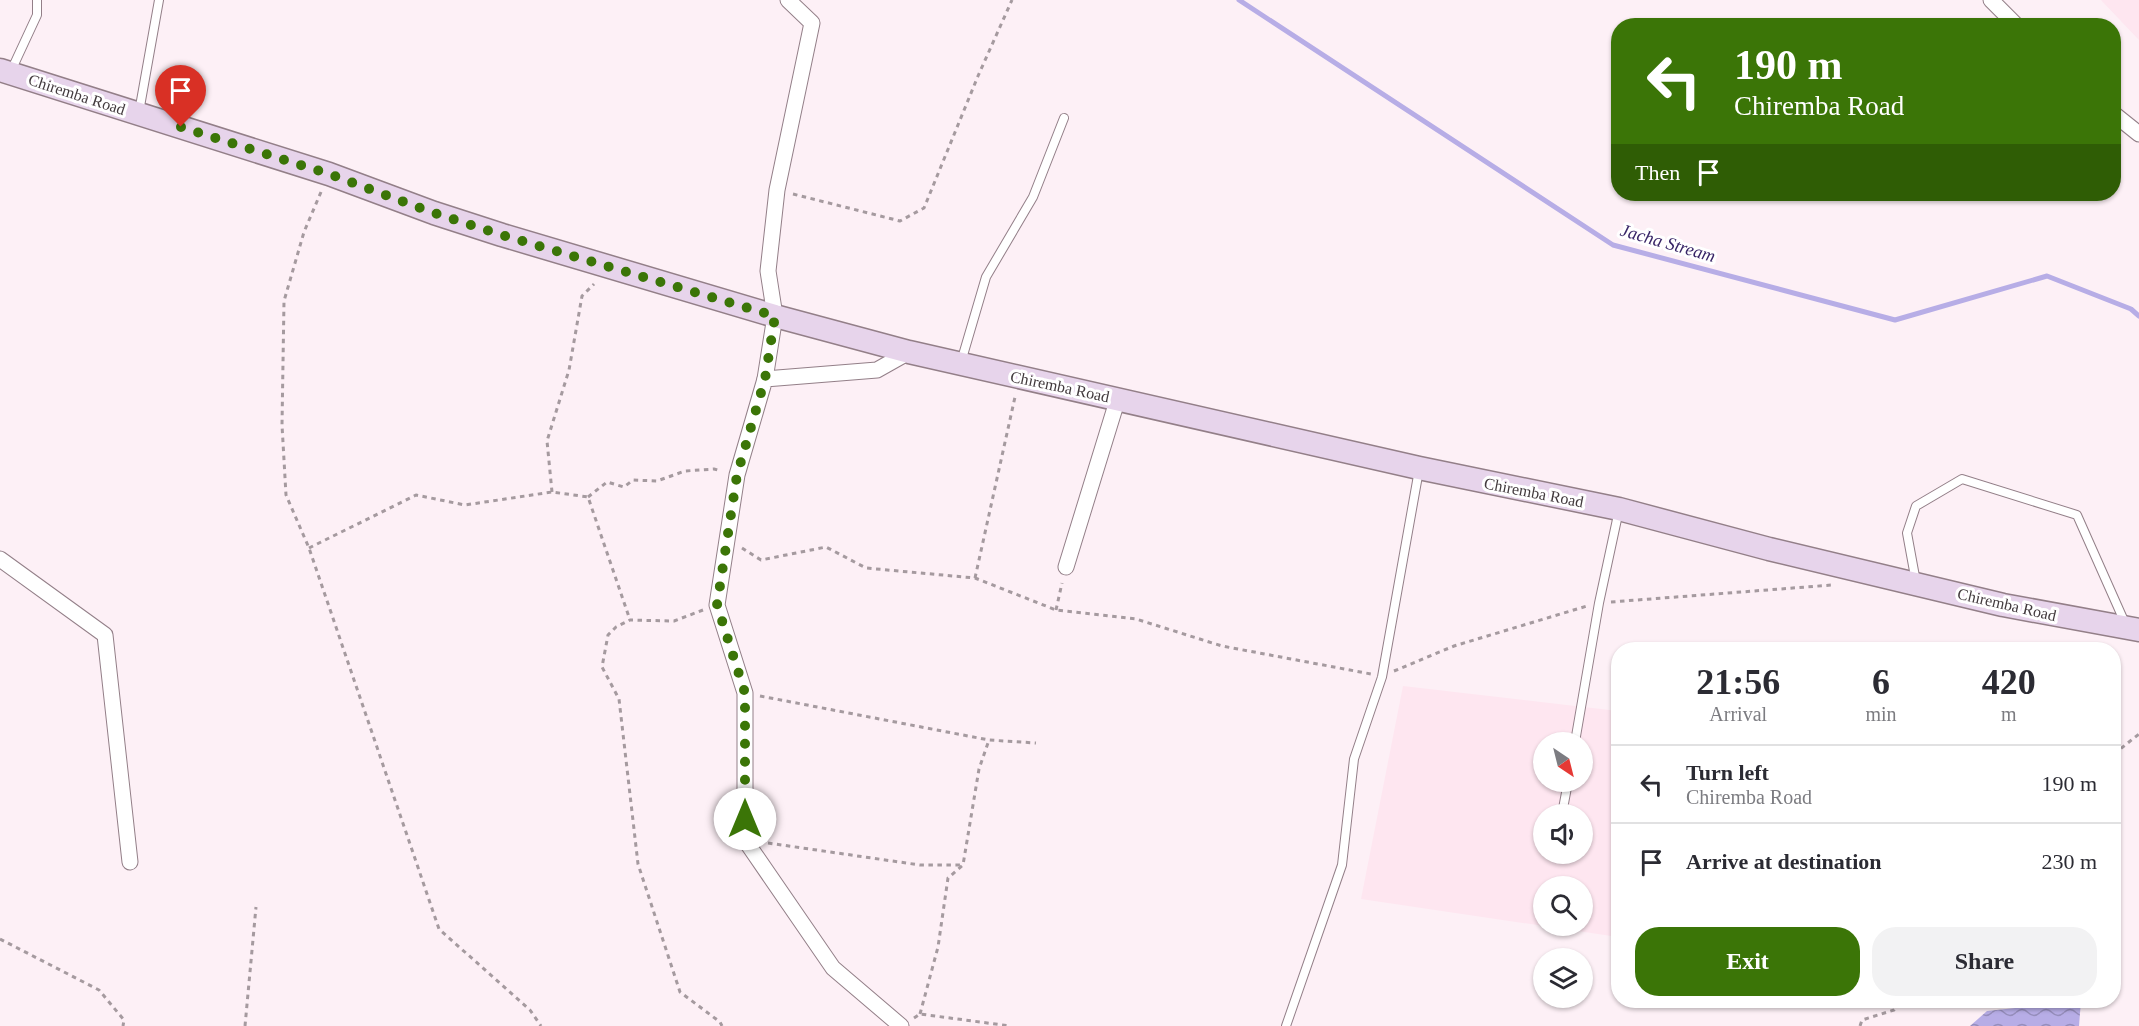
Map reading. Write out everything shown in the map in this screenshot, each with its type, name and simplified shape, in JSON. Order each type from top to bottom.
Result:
[{"type":"main road","name":"Chiremba Road","points":[[5,71],[329,174],[434,213],[775,316],[909,352],[1419,468],[1619,509],[2003,605],[2133,629]]},
{"type":"street","points":[[788,0],[812,23],[777,190],[768,271],[775,316],[765,379],[737,475],[717,605],[745,693],[745,840],[832,968],[901,1026]]},
{"type":"street","points":[[1991,0],[2009,18]]},
{"type":"street","points":[[2121,120],[2139,134]]},
{"type":"street","points":[[765,379],[877,370],[909,352]]},
{"type":"street","points":[[1066,567],[1118,398]]},
{"type":"street","points":[[0,559],[105,635],[130,862]]},
{"type":"lane","points":[[5,71],[37,15],[37,0]]},
{"type":"lane","points":[[139,113],[159,0]]},
{"type":"lane","points":[[960,364],[986,277],[1033,196],[1064,118]]},
{"type":"lane","points":[[1286,1026],[1342,865],[1354,759],[1382,676],[1419,468]]},
{"type":"lane","points":[[1916,583],[1907,532],[1916,506],[1962,479],[2077,515],[2133,629]]},
{"type":"lane","points":[[1577,732],[1599,603],[1619,509]]},
{"type":"path","points":[[777,190],[900,221],[924,208],[1012,0]]},
{"type":"path","points":[[329,174],[304,232],[284,301],[282,425],[286,495],[309,548],[439,929],[530,1010],[541,1026]]},
{"type":"path","points":[[552,492],[547,441],[569,370],[582,296],[611,267]]},
{"type":"path","points":[[975,578],[1011,422],[1018,378]]},
{"type":"path","points":[[309,548],[416,495],[465,505],[552,492],[588,497],[607,482],[624,487],[633,480],[657,481],[685,471],[714,469],[737,475]]},
{"type":"path","points":[[588,497],[630,620]]},
{"type":"path","points":[[727,539],[760,560],[826,547],[866,568],[975,578],[1056,610],[1136,619],[1222,646],[1382,676],[1454,646],[1599,603],[1840,585],[1858,570]]},
{"type":"path","points":[[1056,610],[1066,567]]},
{"type":"path","points":[[717,605],[674,621],[630,620],[616,627],[608,635],[602,667],[619,699],[638,864],[680,992],[720,1022],[722,1026]]},
{"type":"path","points":[[745,693],[989,740],[1036,743]]},
{"type":"path","points":[[2121,748],[2139,734]]},
{"type":"path","points":[[920,1014],[939,947],[948,878],[963,865],[979,769],[989,740]]},
{"type":"path","points":[[745,840],[920,865],[963,865]]},
{"type":"path","points":[[245,1026],[256,908]]},
{"type":"path","points":[[0,939],[99,990],[124,1020],[123,1026]]},
{"type":"path","points":[[1860,1026],[1862,1020],[1896,1008]]},
{"type":"path","points":[[901,1026],[920,1014],[1010,1026]]},
{"type":"shaded area","points":[[2101,0],[2139,0],[2139,40],[2121,21],[2121,18],[2118,18]]},
{"type":"shaded area","points":[[1403,686],[1611,710],[1611,936],[1593,933],[1593,876],[1533,876],[1533,924],[1361,899]]},
{"type":"water","points":[[2015,1008],[2080,1008],[2079,1026],[1970,1026],[1987,1011]]},
{"type":"waterway","name":"Jacha Stream","points":[[1239,0],[1613,245],[1895,320],[2047,276],[2131,309],[2139,316]]},
{"type":"route","points":[[181,127],[329,174],[434,213],[502,235],[775,316],[765,379],[737,475],[717,605],[745,693],[745,819]]}]
